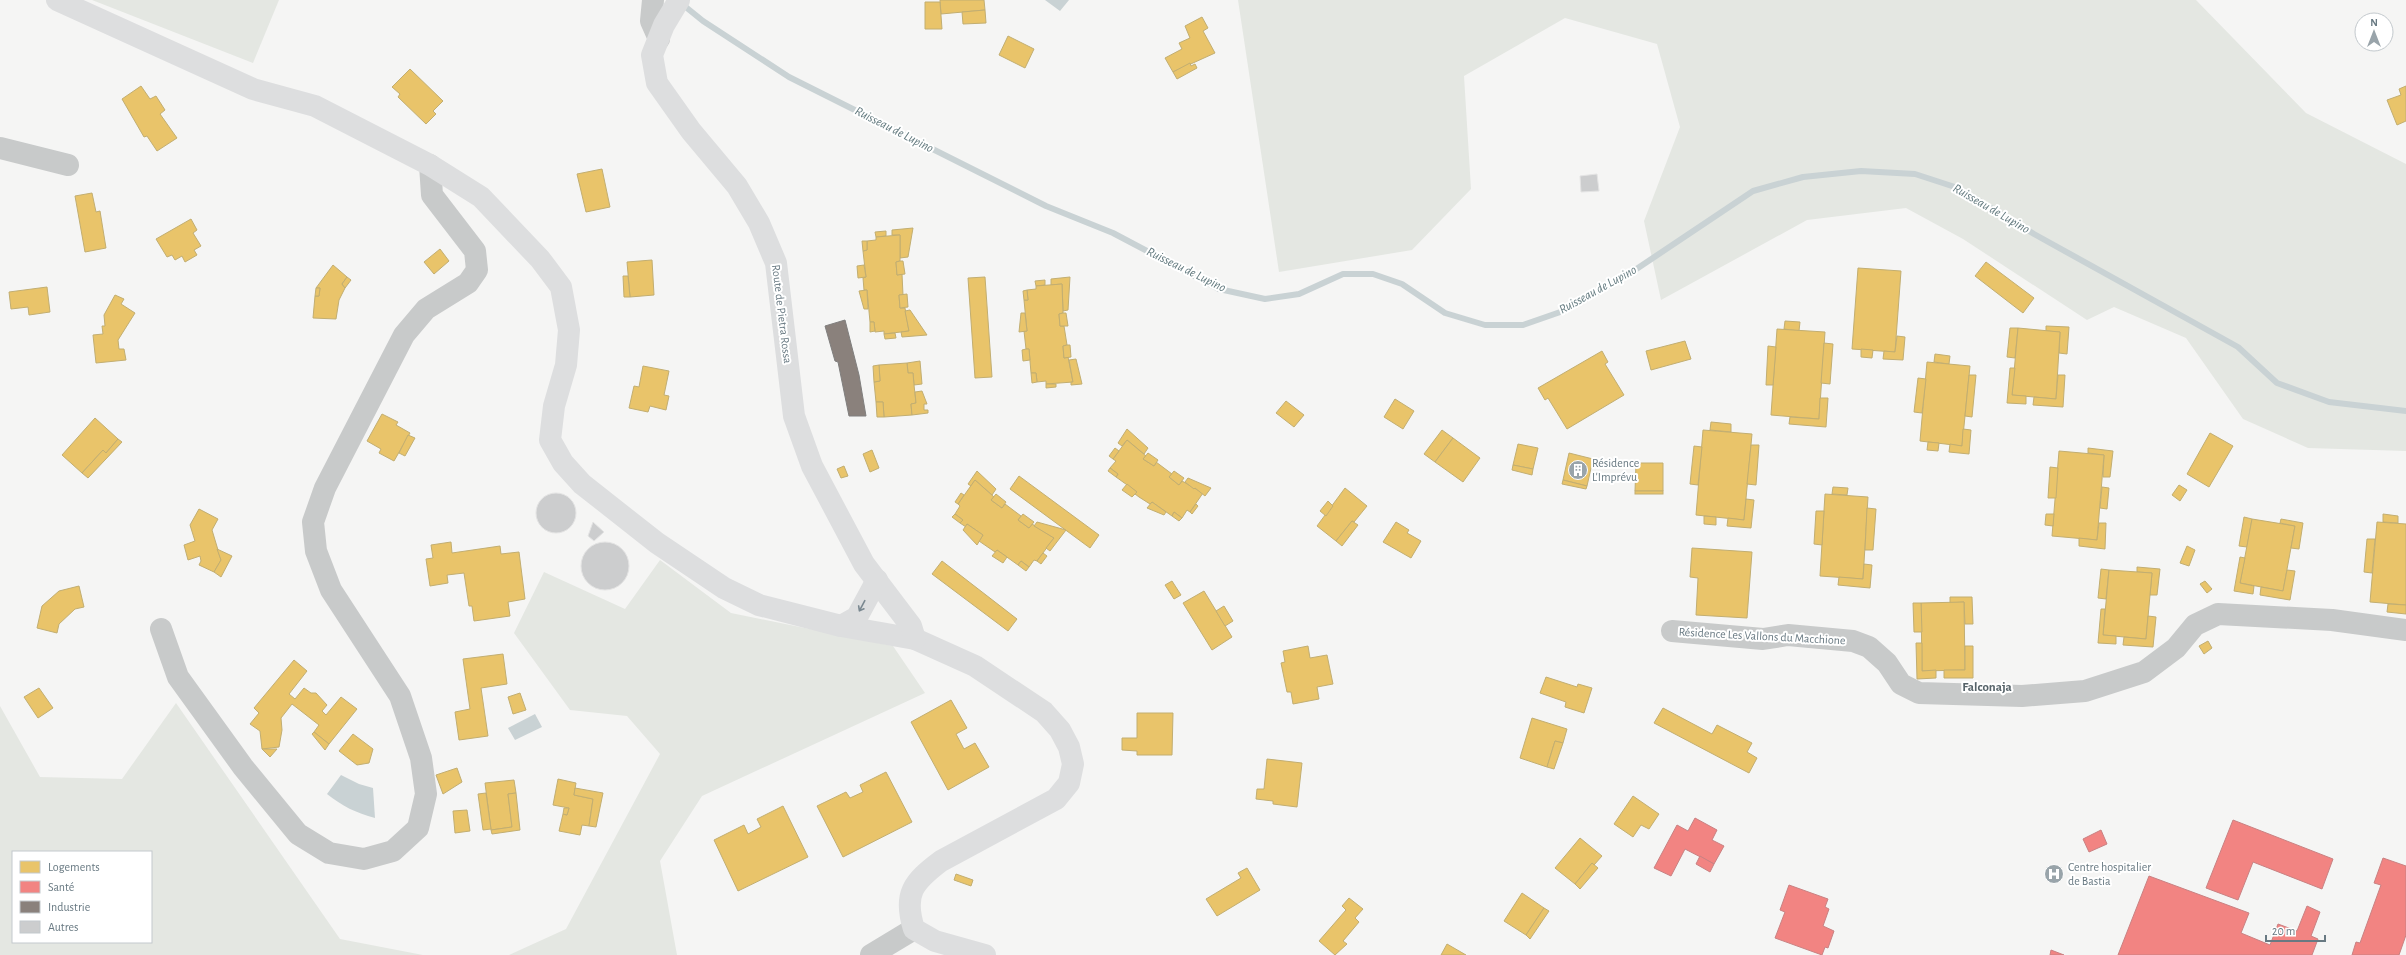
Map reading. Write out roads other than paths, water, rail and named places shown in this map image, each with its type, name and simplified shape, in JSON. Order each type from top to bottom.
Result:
[{"type":"main road","points":[[57,0],[253,89],[315,106],[430,165],[481,197],[540,259],[561,287],[569,330],[566,365],[554,406],[550,440],[564,463],[582,484],[657,543],[724,588],[759,605],[841,626],[915,639],[975,666],[1044,712],[1060,730],[1069,747],[1073,764],[1069,783],[1056,799],[968,845],[925,873],[912,889],[908,910],[914,928],[936,941],[985,955]]},
{"type":"main road","name":"Route de Pietra Rossa","points":[[679,0],[661,32],[652,56],[657,83],[691,131],[737,186],[759,223],[776,263],[794,416],[812,466],[864,564],[911,626],[915,639]]},
{"type":"main road","points":[[841,626],[856,617],[876,580]]},
{"type":"street","points":[[653,0],[651,21],[661,32]]},
{"type":"street","points":[[0,148],[68,165]]},
{"type":"street","points":[[161,629],[178,677],[243,767],[298,834],[329,853],[364,859],[393,851],[418,828],[426,794],[421,758],[400,696],[331,590],[316,550],[313,522],[324,488],[404,335],[426,309],[468,283],[477,270],[475,251],[432,195],[430,165]]},
{"type":"street","name":"Résidence Les Vallons du Macchione","points":[[1672,631],[1763,639],[1788,635],[1853,641],[1869,647],[1887,663],[1901,684],[1919,693],[2022,696],[2085,691],[2144,672],[2176,648],[2195,625],[2218,614],[2332,620],[2406,630]]},
{"type":"street","points":[[871,955],[914,928]]},
{"type":"waterway","name":"Ruisseau de Lupino","points":[[682,4],[703,21],[789,77],[1046,206],[1113,233],[1219,289],[1265,299],[1299,294],[1343,274],[1373,274],[1402,284],[1445,313],[1485,325],[1523,325],[1566,310],[1626,276],[1753,191],[1803,177],[1861,171],[1915,174],[1958,188],[2034,234],[2238,347],[2277,383],[2329,402],[2406,411]]},
{"type":"place","name":"Résidence L'Imprévu","points":[[1578,470]]},
{"type":"place","name":"Centre hospitalier de Bastia","points":[[2054,874]]},
{"type":"district","name":"Falconaja","points":[[1987,687]]}]
